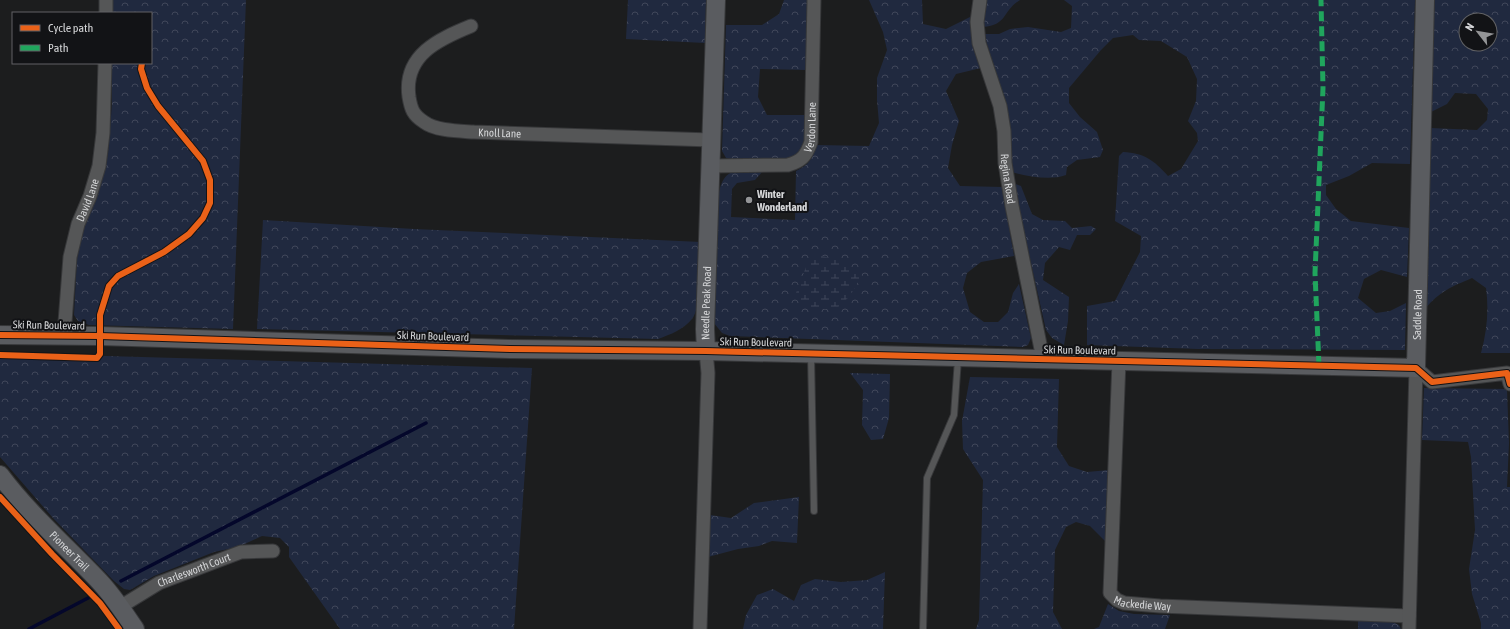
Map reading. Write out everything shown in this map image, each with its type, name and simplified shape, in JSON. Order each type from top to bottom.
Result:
[{"type":"street","points":[[106,0],[106,12]]},
{"type":"street","name":"Needle Peak Road","points":[[700,629],[708,373],[705,328],[716,0]]},
{"type":"street","name":"Verdon Lane","points":[[710,166],[788,165],[797,162],[807,153],[810,142],[814,0]]},
{"type":"street","name":"Regina Road","points":[[980,0],[977,22],[979,43],[994,83],[1000,106],[1004,131],[1004,163],[1043,359]]},
{"type":"street","name":"Saddle Road","points":[[1409,623],[1425,0]]},
{"type":"street","name":"Knoll Lane","points":[[471,26],[444,37],[422,53],[411,70],[408,88],[411,110],[424,123],[444,130],[474,132],[711,140]]},
{"type":"street","name":"David Lane","points":[[64,336],[70,257],[78,224],[90,196],[100,166],[103,133],[105,64]]},
{"type":"street","name":"Ski Run Boulevard","points":[[0,335],[510,349],[706,351],[1416,368]]},
{"type":"street","name":"Mackedie Way","points":[[1119,361],[1110,593],[1117,600],[1124,603],[1160,606],[1409,623]]},
{"type":"street","points":[[1416,368],[1432,382],[1508,378]]},
{"type":"street","name":"Pioneer Trail","points":[[0,475],[21,500],[100,583],[120,607],[135,629]]},
{"type":"street","name":"Charlesworth Court","points":[[120,607],[160,583],[241,552],[273,551]]},
{"type":"lane","points":[[811,354],[814,512]]},
{"type":"lane","points":[[923,629],[927,478],[954,415],[958,357]]},
{"type":"green space","points":[[113,0],[246,0],[233,329],[89,325],[78,321],[74,315],[77,258],[84,225],[97,192],[108,154],[112,104],[112,64],[152,64],[152,12],[113,12]]},
{"type":"green space","points":[[628,0],[706,0],[705,43],[626,39]]},
{"type":"green space","points":[[784,0],[808,0],[806,70],[760,69],[758,97],[767,115],[805,115],[804,140],[801,149],[795,156],[784,160],[735,160],[726,158],[722,151],[726,25],[762,25],[779,14]]},
{"type":"green space","points":[[869,0],[922,0],[923,24],[946,29],[972,16],[971,30],[973,42],[981,68],[956,74],[946,91],[959,121],[952,145],[948,168],[960,186],[1002,187],[1014,256],[981,262],[967,273],[963,288],[970,312],[984,322],[998,322],[1008,312],[1013,293],[1019,284],[1031,338],[1028,345],[1023,347],[730,336],[722,333],[714,323],[719,192],[725,177],[729,173],[735,171],[763,171],[755,180],[737,183],[732,189],[731,217],[795,220],[796,171],[810,161],[816,145],[869,146],[879,123],[877,78],[887,50],[883,32]]},
{"type":"green space","points":[[985,0],[1020,0],[1014,4],[1004,17],[997,23],[991,26],[983,27]]},
{"type":"green space","points":[[1064,0],[1415,0],[1410,164],[1372,163],[1349,176],[1326,185],[1326,195],[1336,209],[1351,221],[1409,228],[1407,277],[1381,270],[1364,279],[1358,298],[1376,313],[1390,311],[1406,303],[1405,350],[1198,349],[1087,345],[1087,306],[1115,301],[1140,252],[1141,236],[1115,221],[1119,156],[1123,152],[1137,154],[1148,158],[1168,176],[1181,169],[1198,141],[1197,133],[1188,121],[1196,101],[1197,79],[1187,57],[1161,41],[1139,40],[1133,35],[1113,38],[1069,88],[1069,103],[1080,117],[1097,132],[1103,150],[1100,157],[1077,160],[1067,167],[1066,175],[1060,177],[1046,178],[1011,172],[1004,99],[984,34],[999,34],[1010,29],[1028,27],[1061,32],[1071,28],[1072,6]]},
{"type":"green space","points":[[1434,0],[1510,0],[1510,353],[1481,353],[1487,320],[1486,288],[1472,278],[1446,290],[1425,309],[1430,128],[1477,130],[1487,120],[1488,109],[1476,94],[1455,93],[1447,104],[1431,112]]},
{"type":"green space","points":[[1013,183],[1021,186],[1032,214],[1043,220],[1065,221],[1072,228],[1091,226],[1096,229],[1090,235],[1077,235],[1070,250],[1059,247],[1045,263],[1043,280],[1069,297],[1068,321],[1064,345],[1052,338],[1046,330]]},
{"type":"green space","points":[[263,220],[414,229],[701,242],[699,294],[695,313],[692,319],[685,326],[658,339],[257,329]]},
{"type":"green space","points":[[818,255],[841,261],[862,275],[850,296],[835,310],[808,307],[794,298],[808,262]]},
{"type":"green space","points":[[0,353],[532,368],[514,629],[340,629],[289,557],[289,547],[280,538],[262,536],[238,547],[214,552],[154,576],[130,590],[124,589],[114,581],[53,518],[0,457]]},
{"type":"green space","points":[[850,373],[890,374],[889,418],[883,439],[871,440],[862,425],[863,390]]},
{"type":"green space","points":[[970,377],[1059,379],[1057,447],[1069,466],[1087,472],[1109,470],[1106,542],[1090,526],[1076,522],[1066,527],[1055,550],[1053,612],[1062,629],[976,629],[979,620],[983,480],[963,449],[962,421]]},
{"type":"green space","points":[[1424,388],[1507,389],[1509,443],[1507,487],[1510,487],[1510,629],[1481,629],[1481,623],[1472,594],[1469,569],[1475,530],[1471,457],[1468,442],[1422,440]]},
{"type":"green space","points":[[799,497],[797,543],[772,541],[759,546],[738,549],[708,557],[710,515],[731,518],[754,503]]},
{"type":"green space","points":[[885,572],[883,629],[743,629],[746,615],[757,595],[773,589],[794,601],[801,585],[815,579],[841,582],[867,580]]},
{"type":"green space","points":[[1108,604],[1119,611],[1134,614],[1170,615],[1165,629],[1094,629],[1099,627]]},
{"type":"green space","points":[[1358,620],[1391,621],[1399,625],[1401,629],[1358,629]]},
{"type":"waterway","points":[[121,581],[426,423]]},
{"type":"waterway","points":[[29,629],[88,598]]},
{"type":"marked path","points":[[1319,366],[1315,273],[1323,88],[1321,0]]},
{"type":"cycle path","points":[[0,355],[97,358],[100,354],[100,315],[109,286],[118,276],[164,252],[189,234],[203,218],[210,203],[210,180],[203,161],[158,106],[147,88],[141,69],[142,64]]},
{"type":"cycle path","points":[[0,335],[100,336],[510,349],[706,351],[1416,368],[1432,382],[1507,373],[1510,384]]},
{"type":"cycle path","points":[[0,497],[52,554],[100,603],[119,629]]},
{"type":"place","name":"Winter Wonderland","points":[[749,200]]}]
